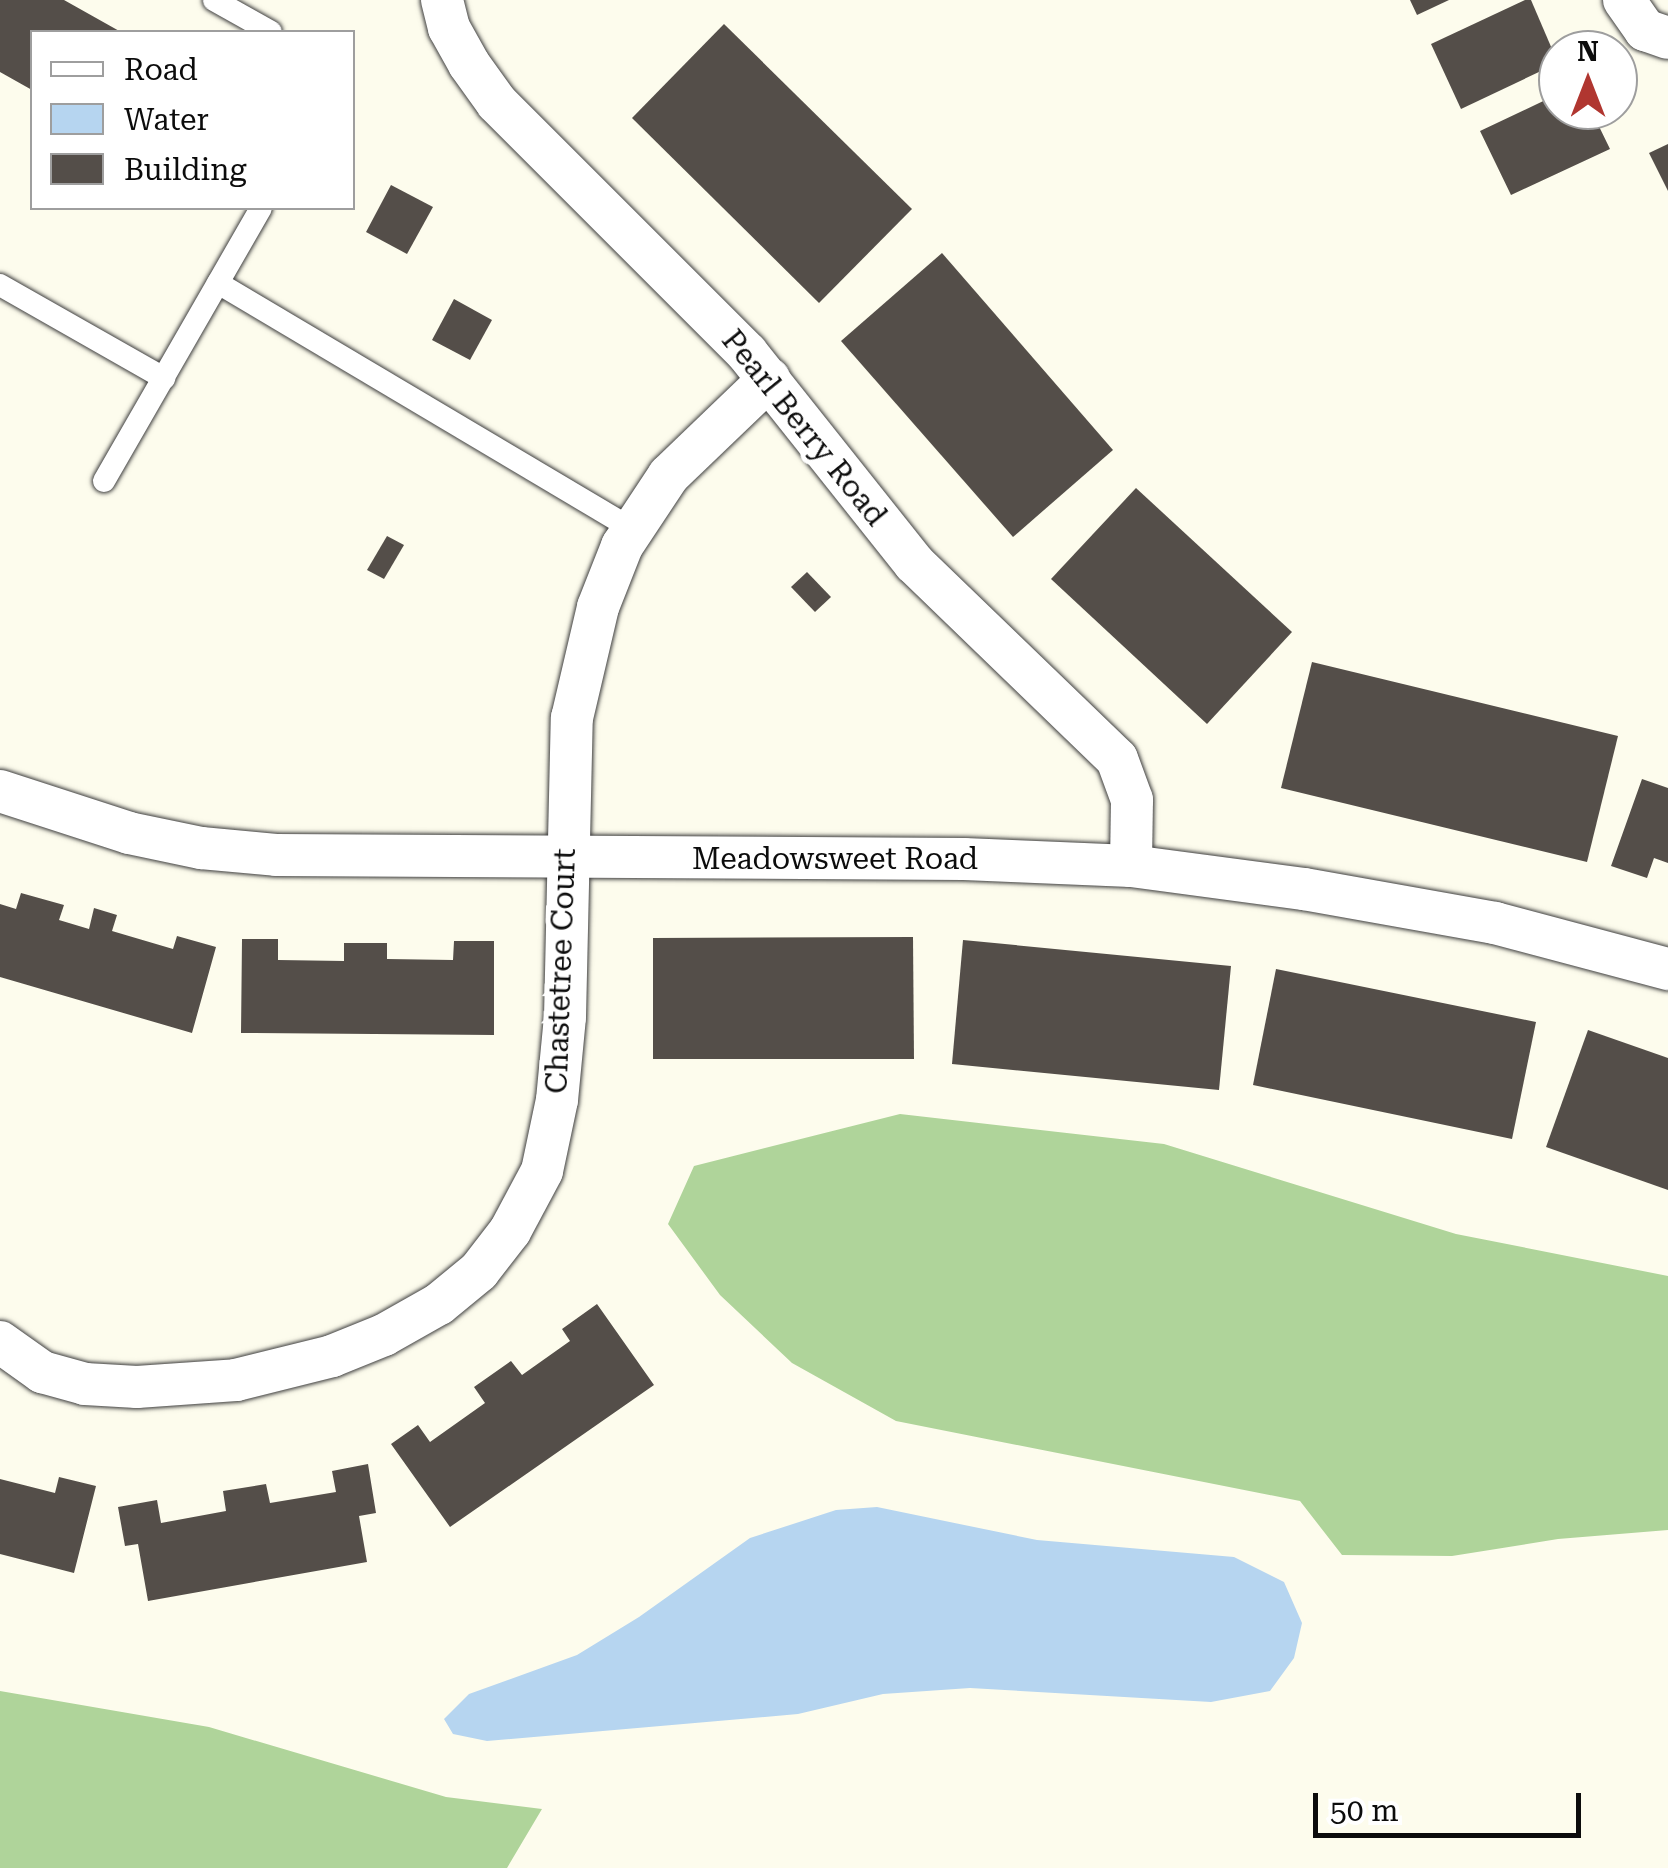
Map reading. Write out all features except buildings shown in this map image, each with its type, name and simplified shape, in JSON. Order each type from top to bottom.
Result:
[{"type":"street","name":"Pearl Berry Road","points":[[442,0],[449,28],[468,64],[498,103],[769,379],[914,564],[1117,759],[1132,800],[1131,866]]},
{"type":"street","points":[[1624,0],[1645,30],[1668,38]]},
{"type":"street","name":"Chastetree Court","points":[[0,1342],[42,1372],[86,1384],[137,1387],[236,1380],[332,1356],[384,1335],[439,1304],[478,1271],[510,1231],[542,1171],[557,1100],[565,1017],[572,718],[598,606],[633,529],[669,475],[769,379]]},
{"type":"street","name":"Meadowsweet Road","points":[[0,791],[98,824],[201,848],[276,855],[964,859],[1131,866],[1304,889],[1494,923],[1668,969]]},
{"type":"lane","points":[[214,0],[268,30]]},
{"type":"lane","points":[[104,480],[260,210]]},
{"type":"lane","points":[[218,283],[633,529]]},
{"type":"lane","points":[[0,286],[164,378]]},
{"type":"green space","points":[[900,1114],[1164,1144],[1456,1234],[1668,1276],[1668,1530],[1558,1539],[1452,1556],[1342,1555],[1300,1501],[896,1421],[792,1363],[720,1295],[668,1224],[694,1166]]},
{"type":"green space","points":[[0,1691],[209,1727],[446,1797],[542,1809],[507,1868],[0,1868]]},
{"type":"water","points":[[877,1507],[1037,1540],[1234,1557],[1284,1582],[1302,1623],[1294,1658],[1270,1691],[1211,1702],[970,1688],[883,1694],[798,1714],[487,1741],[453,1734],[444,1719],[469,1694],[577,1655],[639,1617],[750,1538],[836,1510]]}]
